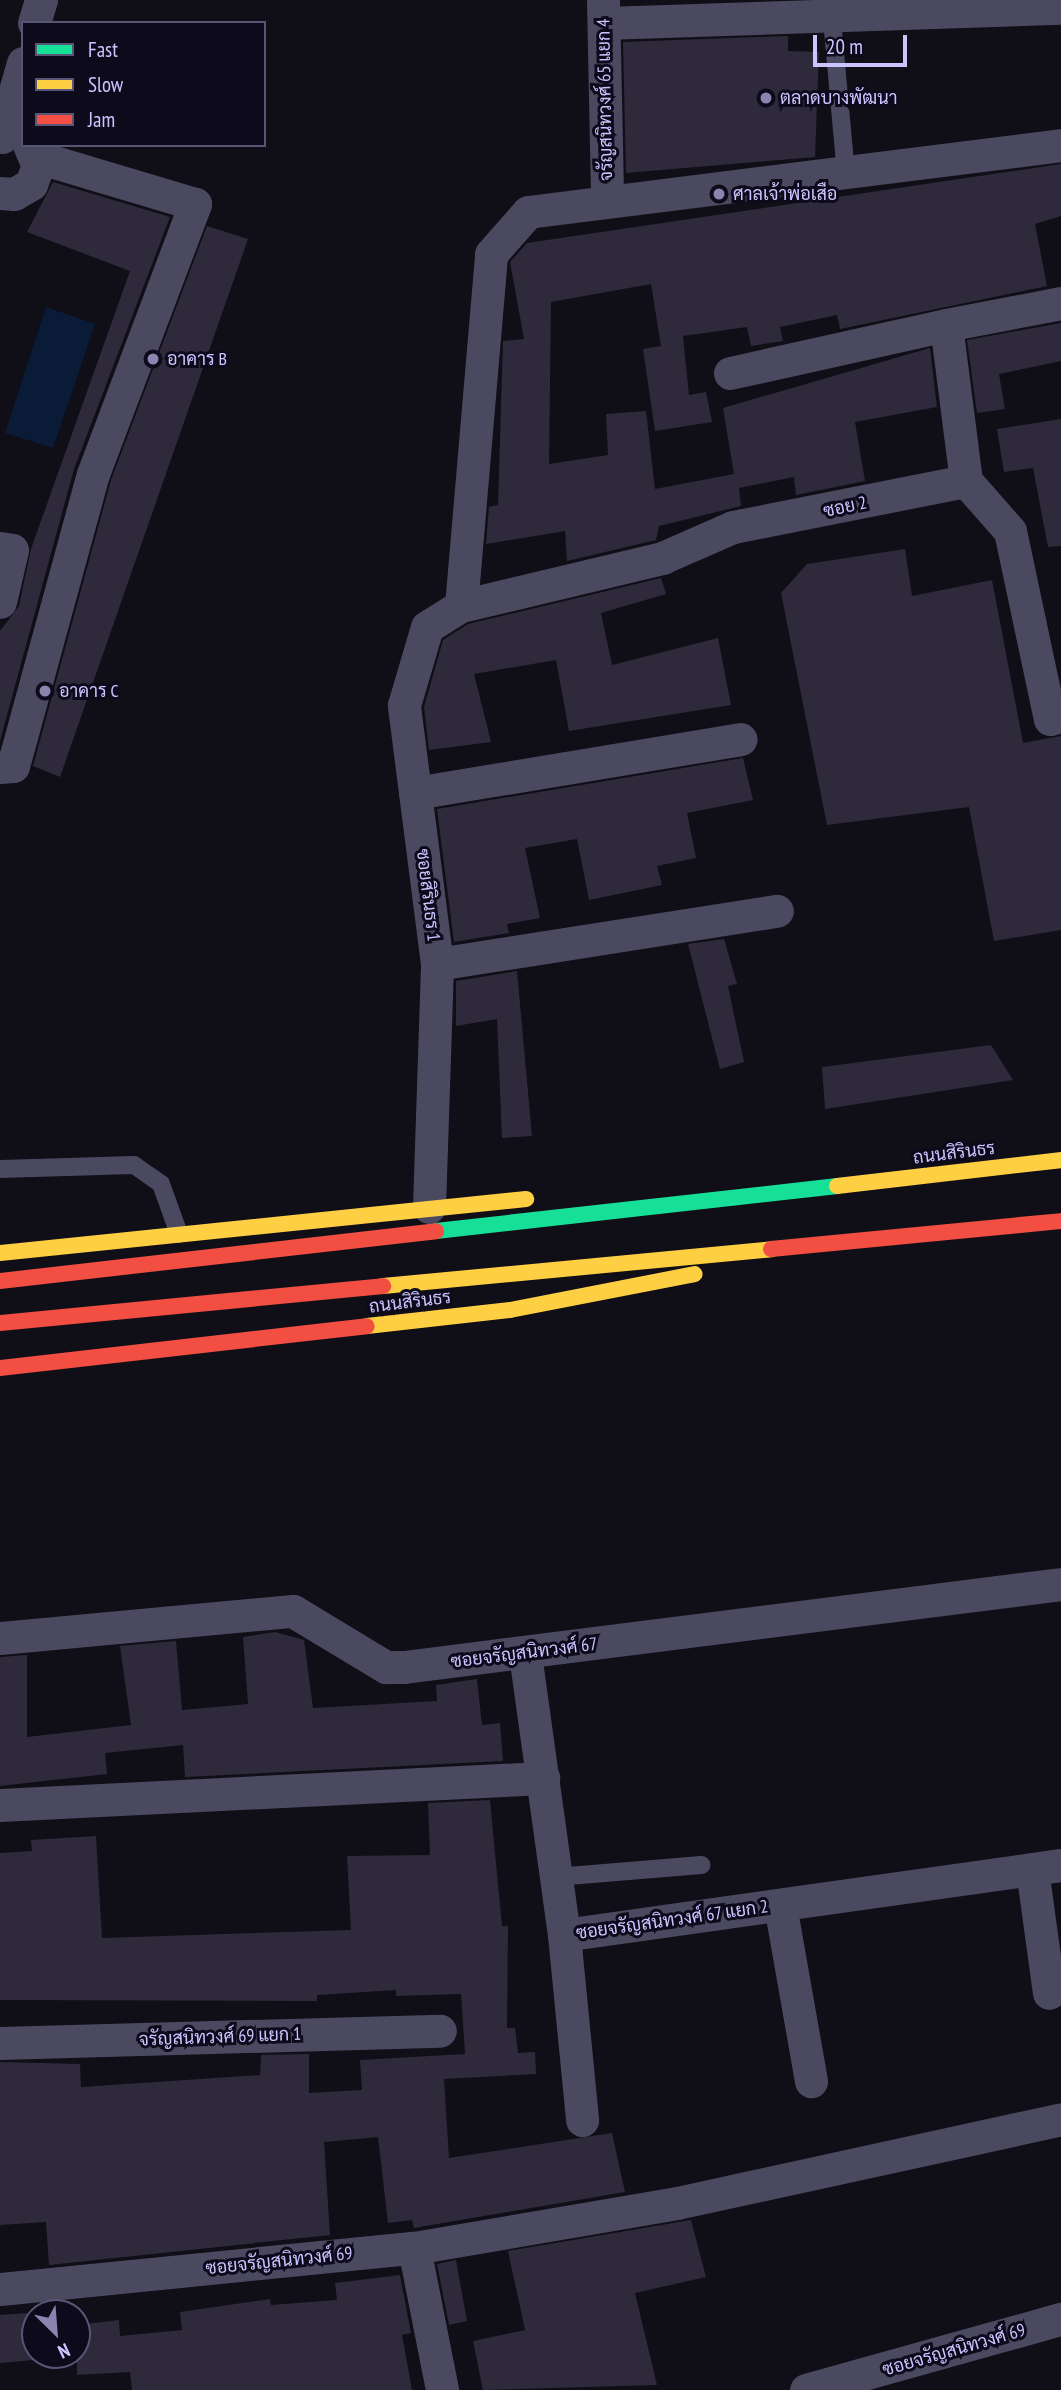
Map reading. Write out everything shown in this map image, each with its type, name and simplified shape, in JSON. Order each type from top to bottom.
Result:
[{"type":"main road","name":"ถนนสิรินธร","points":[[0,1281],[365,1242],[1061,1160]]},
{"type":"main road","name":"ถนนสิรินธร","points":[[620,1191],[769,1195]]},
{"type":"main road","points":[[0,1253],[541,1197]]},
{"type":"main road","name":"ถนนสิรินธร","points":[[0,1323],[367,1283],[820,1245],[1061,1221]]},
{"type":"main road","name":"ถนนสิรินธร","points":[[0,1368],[510,1310],[820,1245]]},
{"type":"street","points":[[35,21],[41,0]]},
{"type":"street","points":[[604,12],[1061,8]]},
{"type":"street","name":"จรัญสนิทวงศ์ 65 แยก 4","points":[[604,12],[607,199]]},
{"type":"street","points":[[0,193],[31,184],[18,143],[21,95]]},
{"type":"street","points":[[461,606],[491,254],[528,212],[607,199],[846,176],[1061,145]]},
{"type":"street","points":[[0,767],[13,766],[93,474],[195,204],[30,147]]},
{"type":"street","points":[[730,373],[946,325],[1061,303]]},
{"type":"street","points":[[946,325],[966,481],[1010,531],[1050,719],[1061,716]]},
{"type":"street","name":"ซอย 2","points":[[461,606],[662,558],[733,527],[966,481]]},
{"type":"street","points":[[0,548],[12,550],[0,602]]},
{"type":"street","name":"ซอยสิรินธร 1","points":[[429,1207],[437,964],[404,705],[426,627],[461,606]]},
{"type":"street","points":[[415,793],[741,739]]},
{"type":"street","points":[[437,964],[777,911]]},
{"type":"street","name":"ซอยจรัญสนิทวงศ์ 67","points":[[0,1638],[293,1611],[386,1667],[525,1654],[1061,1584]]},
{"type":"street","name":"ซอยจรัญสนิทวงศ์ 67 แยก 2","points":[[525,1654],[564,1935],[1046,1867]]},
{"type":"street","points":[[0,1805],[543,1778]]},
{"type":"street","points":[[1046,1867],[1049,1993]]},
{"type":"street","points":[[780,1905],[811,2081]]},
{"type":"street","points":[[564,1935],[582,2120]]},
{"type":"street","name":"จรัญสนิทวงศ์ 69 แยก 1","points":[[0,2043],[440,2031]]},
{"type":"street","name":"ซอยจรัญสนิทวงศ์ 69","points":[[0,2288],[414,2248],[677,2203],[1061,2119]]},
{"type":"street","points":[[414,2248],[442,2390]]},
{"type":"street","name":"ซอยจรัญสนิทวงศ์ 69","points":[[806,2390],[859,2384],[1061,2319]]},
{"type":"lane","points":[[832,10],[846,176]]},
{"type":"lane","points":[[0,1169],[134,1165],[160,1184],[179,1234]]},
{"type":"lane","points":[[556,1877],[702,1865]]},
{"type":"water","points":[[46,307],[95,324],[53,448],[5,433]]},
{"type":"building","points":[[788,36],[788,51],[819,52],[815,157],[626,173],[623,42]]},
{"type":"building","points":[[1061,164],[1061,216],[1035,224],[1047,286],[840,329],[837,315],[780,327],[783,341],[751,346],[747,327],[683,336],[689,395],[706,392],[712,422],[655,431],[643,349],[661,346],[651,284],[551,302],[549,464],[608,455],[606,414],[646,411],[655,489],[734,474],[723,408],[930,348],[937,407],[855,422],[865,481],[796,495],[794,477],[739,488],[741,506],[659,526],[656,540],[567,561],[565,531],[486,544],[489,507],[498,505],[503,341],[524,339],[510,262],[527,243]]},
{"type":"building","points":[[53,182],[170,217],[74,469],[0,741],[0,631],[19,606],[31,549],[130,271],[27,232]]},
{"type":"building","points":[[207,226],[248,239],[60,777],[33,766],[111,480]]},
{"type":"building","points":[[1061,323],[1061,361],[999,374],[1005,409],[977,413],[967,340]]},
{"type":"building","points":[[1061,419],[1061,546],[1048,547],[1033,468],[1004,472],[997,429]]},
{"type":"building","points":[[905,549],[912,596],[992,580],[1023,743],[1061,736],[1061,930],[994,941],[969,807],[827,825],[781,593],[807,564]]},
{"type":"building","points":[[661,578],[666,594],[601,613],[612,665],[718,638],[731,705],[569,731],[556,660],[474,674],[491,742],[429,750],[424,707],[443,640],[468,624]]},
{"type":"building","points":[[743,758],[753,800],[687,813],[696,858],[657,866],[662,885],[589,900],[577,839],[525,848],[540,918],[507,924],[509,933],[454,942],[437,809]]},
{"type":"building","points":[[724,939],[737,984],[728,986],[744,1062],[720,1069],[688,944]]},
{"type":"building","points":[[517,971],[532,1136],[502,1138],[497,1019],[456,1026],[456,981]]},
{"type":"building","points":[[991,1045],[1013,1080],[825,1109],[822,1067]]},
{"type":"building","points":[[275,1632],[304,1640],[313,1708],[437,1701],[436,1685],[477,1679],[482,1725],[500,1723],[503,1761],[185,1777],[183,1745],[105,1753],[107,1774],[0,1786],[0,1657],[27,1655],[27,1737],[131,1725],[120,1646],[176,1641],[182,1710],[248,1704],[243,1637]]},
{"type":"building","points":[[490,1800],[502,1926],[508,1926],[507,2028],[515,2028],[518,2053],[535,2052],[536,2074],[444,2079],[449,2158],[612,2133],[625,2192],[414,2228],[412,2220],[388,2223],[378,2137],[324,2142],[330,2235],[49,2265],[46,2222],[0,2225],[0,2062],[80,2064],[81,2087],[260,2075],[261,2055],[309,2054],[309,2093],[362,2090],[360,2060],[465,2054],[461,1994],[396,1996],[396,1990],[317,1995],[317,2001],[0,2000],[0,1853],[32,1851],[31,1840],[96,1836],[102,1938],[351,1930],[347,1856],[430,1855],[428,1803]]},
{"type":"building","points":[[691,2220],[706,2277],[635,2293],[657,2385],[483,2390],[473,2341],[525,2330],[508,2251]]},
{"type":"building","points":[[456,2260],[467,2321],[449,2325],[437,2264]]},
{"type":"building","points":[[400,2275],[411,2333],[402,2335],[412,2390],[132,2390],[130,2372],[77,2375],[77,2369],[91,2369],[91,2323],[119,2320],[120,2336],[182,2330],[180,2312],[270,2299],[271,2305],[337,2300],[335,2283]]},
{"type":"building","points":[[21,2314],[21,2361],[0,2363],[0,2315]]},
{"type":"traffic: fast","points":[[436,1231],[837,1186]]},
{"type":"traffic: slow","points":[[837,1186],[1061,1160]]},
{"type":"traffic: slow","points":[[0,1253],[526,1199]]},
{"type":"traffic: slow","points":[[383,1286],[771,1249]]},
{"type":"traffic: slow","points":[[367,1326],[510,1310],[695,1274]]},
{"type":"traffic: jam","points":[[771,1249],[1061,1221]]},
{"type":"traffic: jam","points":[[0,1281],[436,1231]]},
{"type":"traffic: jam","points":[[0,1323],[383,1286]]},
{"type":"traffic: jam","points":[[0,1368],[367,1326]]},
{"type":"place","name":"ตลาดบางพัฒนา","points":[[766,98]]},
{"type":"place","name":"ศาลเจ้าพ่อเสือ","points":[[719,194]]},
{"type":"place","name":"อาคาร B","points":[[153,359]]},
{"type":"place","name":"อาคาร C","points":[[45,691]]}]
